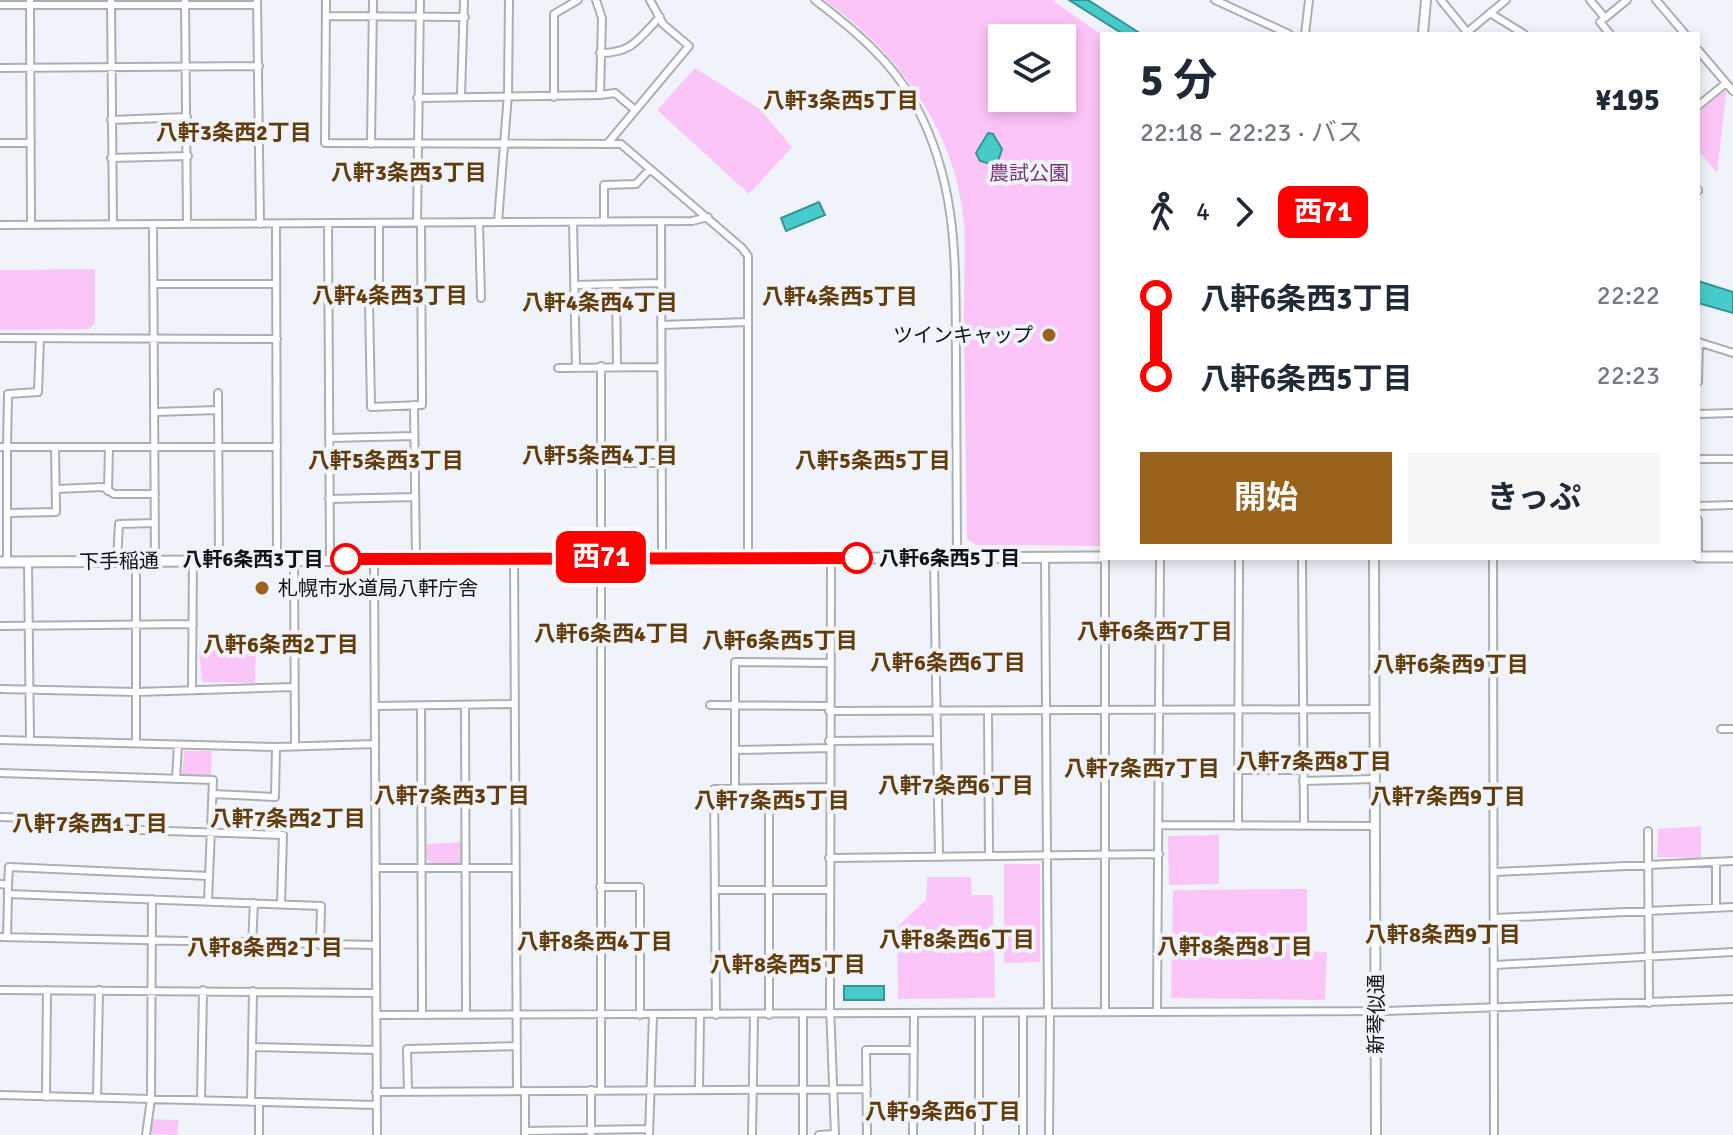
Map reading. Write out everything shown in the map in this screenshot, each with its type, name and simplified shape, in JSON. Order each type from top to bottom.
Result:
[{"type":"main road","name":"下手稲通","points":[[4,562],[748,556],[1100,558]]},
{"type":"main road","points":[[1700,557],[1733,557]]},
{"type":"street","points":[[326,0],[325,143],[621,144],[708,217],[748,256],[748,556]]},
{"type":"street","points":[[371,144],[373,0]]},
{"type":"street","points":[[379,223],[379,288],[369,302],[371,407],[422,405],[417,98],[420,0]]},
{"type":"street","points":[[461,95],[464,0]]},
{"type":"street","points":[[498,222],[508,94],[509,0]]},
{"type":"street","points":[[554,97],[554,14],[578,0]]},
{"type":"street","points":[[596,0],[602,18],[600,95]]},
{"type":"street","points":[[607,144],[689,46],[660,17],[650,0]]},
{"type":"street","points":[[815,0],[868,44],[895,73],[915,104],[948,186],[954,241],[957,558]]},
{"type":"street","points":[[1215,0],[1228,3],[1285,32]]},
{"type":"street","points":[[1305,32],[1309,0]]},
{"type":"street","points":[[1423,32],[1426,0]]},
{"type":"street","points":[[1467,32],[1506,0]]},
{"type":"street","points":[[1590,0],[1605,18]]},
{"type":"street","points":[[1608,32],[1600,22],[1627,0]]},
{"type":"street","points":[[1656,0],[1683,32]]},
{"type":"street","points":[[1446,1],[1465,32]]},
{"type":"street","points":[[111,2],[113,224]]},
{"type":"street","points":[[185,2],[187,224]]},
{"type":"street","points":[[0,5],[257,2],[260,224]]},
{"type":"street","points":[[30,3],[31,225]]},
{"type":"street","points":[[1490,13],[1521,32]]},
{"type":"street","points":[[326,16],[465,17]]},
{"type":"street","points":[[600,53],[621,53],[660,17]]},
{"type":"street","points":[[1700,52],[1733,91]]},
{"type":"street","points":[[0,68],[259,66]]},
{"type":"street","points":[[1700,104],[1726,83]]},
{"type":"street","points":[[417,98],[508,94],[554,97],[615,93],[635,110]]},
{"type":"street","points":[[111,120],[187,117]]},
{"type":"street","points":[[0,143],[31,143]]},
{"type":"street","points":[[111,158],[188,156]]},
{"type":"street","points":[[604,222],[604,185],[636,184],[650,169]]},
{"type":"street","points":[[0,225],[604,222],[708,217]]},
{"type":"street","points":[[661,221],[662,557]]},
{"type":"street","points":[[573,222],[576,367]]},
{"type":"street","points":[[479,223],[481,298]]},
{"type":"street","points":[[153,224],[155,561]]},
{"type":"street","points":[[276,224],[277,560]]},
{"type":"street","points":[[328,224],[330,559]]},
{"type":"street","points":[[574,285],[661,283]]},
{"type":"street","points":[[154,284],[276,284]]},
{"type":"street","points":[[616,284],[617,366]]},
{"type":"street","points":[[661,325],[748,322]]},
{"type":"street","points":[[0,338],[277,339]]},
{"type":"street","points":[[4,562],[7,513],[4,447],[8,394],[38,392],[40,338]]},
{"type":"street","points":[[1700,343],[1733,353]]},
{"type":"street","points":[[601,366],[601,1090]]},
{"type":"street","points":[[558,368],[661,367]]},
{"type":"street","points":[[218,393],[219,560]]},
{"type":"street","points":[[414,405],[416,559]]},
{"type":"street","points":[[155,412],[218,410]]},
{"type":"street","points":[[1700,414],[1733,413]]},
{"type":"street","points":[[329,438],[414,436]]},
{"type":"street","points":[[4,447],[277,447]]},
{"type":"street","points":[[7,513],[56,512],[55,447]]},
{"type":"street","points":[[108,491],[109,447]]},
{"type":"street","points":[[1700,459],[1733,459]]},
{"type":"street","points":[[600,463],[661,463]]},
{"type":"street","points":[[56,489],[103,487],[108,491],[155,494]]},
{"type":"street","points":[[329,499],[415,497]]},
{"type":"street","points":[[1700,506],[1733,505]]},
{"type":"street","points":[[117,561],[119,524],[155,523]]},
{"type":"street","points":[[819,1135],[835,1135],[830,1014],[828,787],[831,557]]},
{"type":"street","points":[[514,558],[517,1046],[525,1133],[649,1132],[653,1015]]},
{"type":"street","points":[[1045,558],[1049,1135]]},
{"type":"street","points":[[294,559],[295,746]]},
{"type":"street","points":[[374,559],[377,1135]]},
{"type":"street","points":[[934,559],[939,857]]},
{"type":"street","points":[[192,688],[193,560]]},
{"type":"street","points":[[1104,560],[1105,1012]]},
{"type":"street","points":[[1157,1011],[1160,560]]},
{"type":"street","points":[[1238,826],[1239,560]]},
{"type":"street","points":[[1302,560],[1304,826]]},
{"type":"street","name":"新琴似通","points":[[1374,560],[1376,1135]]},
{"type":"street","points":[[1493,560],[1494,1135]]},
{"type":"street","points":[[136,561],[136,741]]},
{"type":"street","points":[[28,562],[30,740]]},
{"type":"street","points":[[0,626],[193,624]]},
{"type":"street","points":[[735,789],[735,662],[830,663]]},
{"type":"street","points":[[0,689],[137,692],[293,687]]},
{"type":"street","points":[[375,706],[515,704]]},
{"type":"street","points":[[465,705],[466,1015]]},
{"type":"street","points":[[710,705],[936,711],[1374,709]]},
{"type":"street","points":[[421,706],[422,1014]]},
{"type":"street","points":[[988,711],[989,856]]},
{"type":"street","points":[[1721,729],[1733,729]]},
{"type":"street","points":[[0,740],[136,741],[276,747],[375,744]]},
{"type":"street","points":[[735,750],[937,740]]},
{"type":"street","points":[[176,779],[178,745]]},
{"type":"street","points":[[212,794],[275,797],[276,747]]},
{"type":"street","points":[[1238,770],[1302,770]]},
{"type":"street","points":[[0,773],[213,780],[208,901]]},
{"type":"street","points":[[1303,781],[1374,779]]},
{"type":"street","points":[[716,1015],[714,789],[828,787]]},
{"type":"street","points":[[769,788],[769,1015]]},
{"type":"street","points":[[0,817],[95,820],[108,829],[283,835],[281,904]]},
{"type":"street","points":[[1160,825],[1375,826]]},
{"type":"street","points":[[1648,831],[1649,1003]]},
{"type":"street","points":[[829,858],[1159,854]]},
{"type":"street","points":[[1495,872],[1733,861]]},
{"type":"street","points":[[1716,862],[1716,908]]},
{"type":"street","points":[[209,876],[9,867],[4,884],[8,894],[4,937],[376,945]]},
{"type":"street","points":[[376,868],[516,868]]},
{"type":"street","points":[[600,887],[640,887],[640,1015]]},
{"type":"street","points":[[715,890],[829,890]]},
{"type":"street","points":[[8,894],[321,906],[320,945]]},
{"type":"street","points":[[146,1135],[151,1099],[152,899]]},
{"type":"street","points":[[252,944],[254,903]]},
{"type":"street","points":[[1495,918],[1733,907]]},
{"type":"street","points":[[1495,965],[1733,952]]},
{"type":"street","points":[[0,990],[376,993]]},
{"type":"street","points":[[46,1097],[47,990]]},
{"type":"street","points":[[97,1098],[99,990]]},
{"type":"street","points":[[201,1100],[203,990]]},
{"type":"street","points":[[253,991],[252,1047],[259,1135]]},
{"type":"street","points":[[376,1015],[1377,1011],[1733,999]]},
{"type":"street","points":[[979,1013],[979,1135]]},
{"type":"street","points":[[1023,1013],[1023,1135]]},
{"type":"street","points":[[913,1135],[914,1014]]},
{"type":"street","points":[[699,1088],[700,1015]]},
{"type":"street","points":[[752,1135],[754,1015]]},
{"type":"street","points":[[803,1015],[803,1135]]},
{"type":"street","points":[[408,1092],[407,1049],[517,1046]]},
{"type":"street","points":[[252,1047],[376,1050]]},
{"type":"street","points":[[867,1135],[866,1050],[914,1050]]},
{"type":"street","points":[[376,1092],[867,1089]]},
{"type":"street","points":[[591,1090],[591,1132]]},
{"type":"street","points":[[0,1095],[376,1105]]},
{"type":"green space","name":"農試公園","points":[[824,0],[1052,0],[1100,34],[1100,546],[976,545],[967,539],[964,224],[959,190],[936,126],[899,69],[851,20]]},
{"type":"green space","points":[[695,68],[760,109],[792,147],[749,194],[657,110]]},
{"type":"green space","points":[[1725,90],[1717,173],[1700,152],[1700,111]]},
{"type":"green space","points":[[95,269],[95,323],[89,329],[0,330],[0,270]]},
{"type":"green space","points":[[256,650],[255,683],[202,682],[199,651]]},
{"type":"green space","points":[[184,751],[212,751],[211,776],[182,775]]},
{"type":"green space","points":[[1701,826],[1701,858],[1657,857],[1658,829]]},
{"type":"green space","points":[[1219,835],[1219,884],[1169,885],[1168,836]]},
{"type":"green space","points":[[462,842],[462,861],[458,864],[430,863],[427,859],[427,844]]},
{"type":"green space","points":[[1004,864],[1040,864],[1040,962],[1004,963]]},
{"type":"green space","points":[[927,877],[971,877],[972,895],[993,895],[995,998],[898,999],[897,927],[926,900]]},
{"type":"green space","points":[[1307,889],[1307,951],[1327,952],[1325,1000],[1171,998],[1173,890]]},
{"type":"green space","points":[[150,1119],[179,1120],[177,1135],[148,1134]]},
{"type":"water","points":[[1069,0],[1088,0],[1138,32],[1120,32]]},
{"type":"water","points":[[988,133],[993,134],[1002,149],[998,161],[991,164],[980,161],[976,153]]},
{"type":"water","points":[[819,202],[825,215],[786,231],[781,218]]},
{"type":"water","points":[[1700,282],[1733,292],[1733,313],[1700,304]]},
{"type":"water","points":[[844,986],[884,986],[884,1000],[844,1000]]},
{"type":"bus line","name":"西71","points":[[346,559],[857,558]]},
{"type":"place","name":"ツインキャップ","points":[[1049,335]]},
{"type":"place","name":"八軒6条西5丁目","points":[[857,558]]},
{"type":"place","name":"八軒6条西3丁目","points":[[346,559]]},
{"type":"place","name":"札幌市水道局八軒庁舎","points":[[262,588]]},
{"type":"district","name":"八軒3条西5丁目","points":[[841,100]]},
{"type":"district","name":"八軒3条西2丁目","points":[[234,132]]},
{"type":"district","name":"八軒3条西3丁目","points":[[409,172]]},
{"type":"district","name":"八軒4条西3丁目","points":[[390,295]]},
{"type":"district","name":"八軒4条西5丁目","points":[[840,296]]},
{"type":"district","name":"八軒4条西4丁目","points":[[600,302]]},
{"type":"district","name":"八軒5条西4丁目","points":[[600,455]]},
{"type":"district","name":"八軒5条西3丁目","points":[[386,460]]},
{"type":"district","name":"八軒5条西5丁目","points":[[873,460]]},
{"type":"district","name":"八軒6条西7丁目","points":[[1155,631]]},
{"type":"district","name":"八軒6条西4丁目","points":[[612,633]]},
{"type":"district","name":"八軒6条西5丁目","points":[[780,640]]},
{"type":"district","name":"八軒6条西2丁目","points":[[281,644]]},
{"type":"district","name":"八軒6条西6丁目","points":[[948,662]]},
{"type":"district","name":"八軒6条西9丁目","points":[[1451,664]]},
{"type":"district","name":"八軒7条西8丁目","points":[[1314,761]]},
{"type":"district","name":"八軒7条西7丁目","points":[[1142,768]]},
{"type":"district","name":"八軒7条西6丁目","points":[[956,785]]},
{"type":"district","name":"八軒7条西3丁目","points":[[452,795]]},
{"type":"district","name":"八軒7条西9丁目","points":[[1448,796]]},
{"type":"district","name":"八軒7条西5丁目","points":[[772,800]]},
{"type":"district","name":"八軒7条西2丁目","points":[[288,818]]},
{"type":"district","name":"八軒7条西1丁目","points":[[90,823]]},
{"type":"district","name":"八軒8条西9丁目","points":[[1443,934]]},
{"type":"district","name":"八軒8条西6丁目","points":[[957,939]]},
{"type":"district","name":"八軒8条西4丁目","points":[[595,941]]},
{"type":"district","name":"八軒8条西8丁目","points":[[1235,946]]},
{"type":"district","name":"八軒8条西2丁目","points":[[265,947]]},
{"type":"district","name":"八軒8条西5丁目","points":[[788,964]]},
{"type":"district","name":"八軒9条西6丁目","points":[[943,1111]]}]
